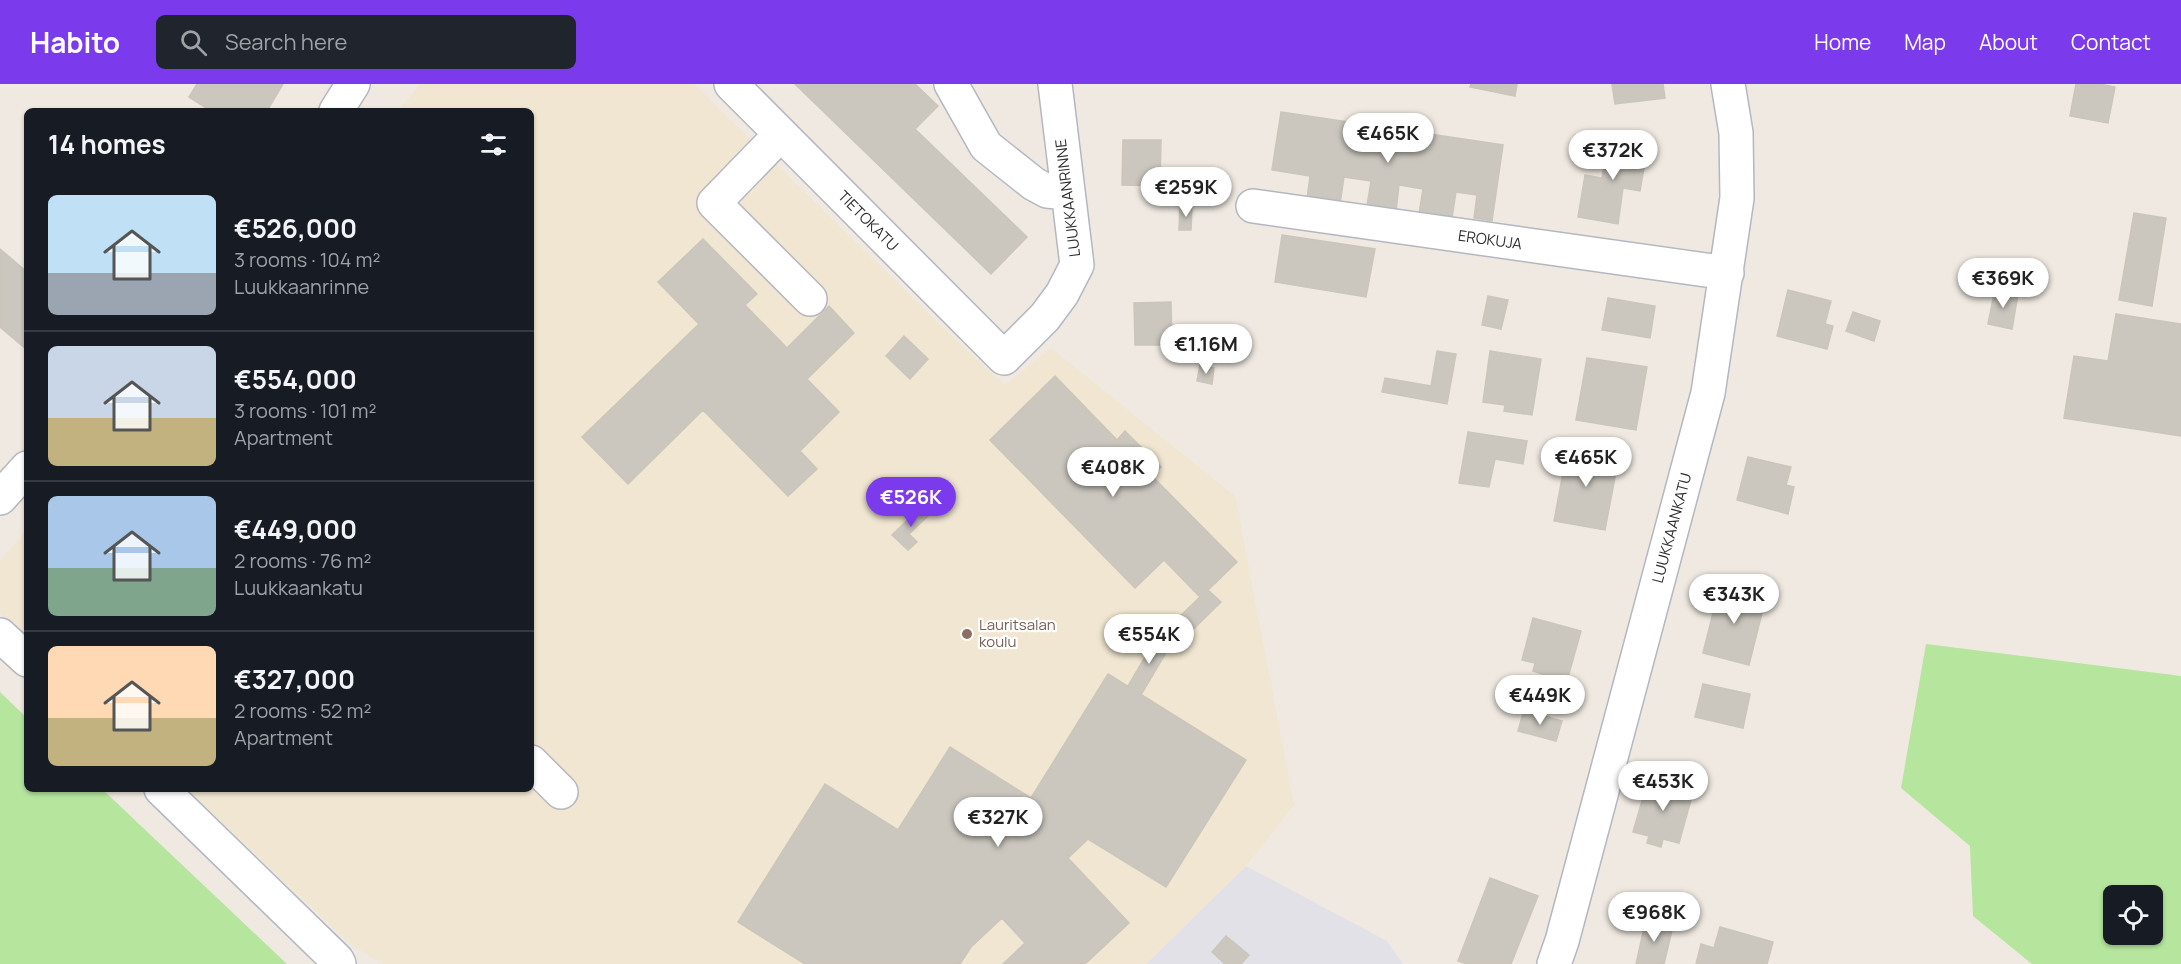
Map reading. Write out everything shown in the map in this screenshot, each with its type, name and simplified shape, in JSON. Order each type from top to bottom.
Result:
[{"type":"street","points":[[338,108],[353,84]]},
{"type":"street","name":"TIETOKATU","points":[[731,84],[1004,358]]},
{"type":"street","points":[[951,84],[986,146],[1034,184],[1047,191],[1068,193]]},
{"type":"street","name":"LUUKKAANRINNE","points":[[1004,358],[1045,316],[1062,294],[1077,265],[1054,84]]},
{"type":"street","name":"LUUKKAANKATU","points":[[1554,964],[1708,393],[1728,273],[1737,198],[1736,133],[1728,84]]},
{"type":"street","points":[[781,134],[714,204],[810,299]]},
{"type":"street","name":"EROKUJA","points":[[1253,206],[1728,273]]},
{"type":"street","points":[[0,498],[24,471]]},
{"type":"street","points":[[0,635],[24,657]]},
{"type":"street","points":[[534,765],[561,792]]},
{"type":"street","points":[[164,792],[339,964]]},
{"type":"shaded area","name":"Lauritsalan koulu","points":[[421,84],[694,84],[966,350],[1005,385],[1051,348],[1235,496],[1294,805],[1246,866],[1146,964],[384,964],[351,945],[190,792],[534,792],[534,108],[400,108]]},
{"type":"shaded area","points":[[24,533],[24,635],[0,613],[0,561]]},
{"type":"shaded area","points":[[1246,866],[1387,941],[1403,964],[1146,964]]},
{"type":"green space","points":[[1926,644],[2181,676],[2181,964],[2032,964],[1973,916],[1970,846],[1901,788]]},
{"type":"green space","points":[[0,692],[24,715],[24,792],[105,792],[287,964],[0,964]]},
{"type":"building","points":[[197,84],[283,84],[269,108],[206,108],[189,97]]},
{"type":"building","points":[[795,84],[915,84],[938,106],[915,129],[1027,237],[991,274]]},
{"type":"building","points":[[1471,84],[1517,84],[1515,96],[1470,87]]},
{"type":"building","points":[[1612,84],[1663,84],[1665,98],[1615,104]]},
{"type":"building","points":[[2076,84],[2115,87],[2108,123],[2070,116]]},
{"type":"building","points":[[1281,112],[1503,145],[1492,221],[1474,218],[1477,195],[1456,192],[1452,218],[1419,213],[1423,189],[1399,185],[1396,211],[1367,206],[1371,181],[1344,177],[1340,204],[1307,199],[1310,176],[1272,170]]},
{"type":"building","points":[[1608,139],[1648,145],[1640,191],[1623,188],[1618,224],[1578,217],[1585,175],[1602,178]]},
{"type":"building","points":[[1123,140],[1161,140],[1160,186],[1122,185]]},
{"type":"building","points":[[1180,206],[1192,206],[1191,230],[1179,230]]},
{"type":"building","points":[[2134,213],[2166,218],[2152,306],[2119,300]]},
{"type":"building","points":[[1282,235],[1375,249],[1366,297],[1275,282]]},
{"type":"building","points":[[703,239],[757,294],[745,305],[787,348],[829,306],[854,333],[807,379],[839,412],[800,451],[817,469],[788,496],[703,410],[628,484],[582,437],[699,324],[658,282]]},
{"type":"building","points":[[0,249],[24,269],[24,347],[0,327]]},
{"type":"building","points":[[1995,289],[2018,294],[2012,329],[1988,324]]},
{"type":"building","points":[[1788,290],[1831,301],[1825,324],[1833,326],[1827,349],[1777,336]]},
{"type":"building","points":[[1488,296],[1508,300],[1501,329],[1482,325]]},
{"type":"building","points":[[1608,298],[1655,306],[1650,338],[1602,330]]},
{"type":"building","points":[[1171,302],[1172,345],[1135,345],[1134,303]]},
{"type":"building","points":[[1853,312],[1880,321],[1874,341],[1846,331]]},
{"type":"building","points":[[2116,314],[2181,324],[2181,436],[2064,418],[2074,356],[2108,361]]},
{"type":"building","points":[[904,336],[928,359],[910,379],[886,356]]},
{"type":"building","points":[[1437,351],[1456,354],[1447,404],[1382,392],[1385,378],[1431,386]]},
{"type":"building","points":[[1490,351],[1541,359],[1532,415],[1504,411],[1505,405],[1483,402]]},
{"type":"building","points":[[1587,358],[1647,367],[1636,430],[1576,420]]},
{"type":"building","points":[[1200,365],[1214,368],[1212,384],[1197,381]]},
{"type":"building","points":[[1055,376],[1117,440],[1125,431],[1161,467],[1152,476],[1237,562],[1208,590],[1221,602],[1173,649],[1153,630],[1165,618],[1172,624],[1200,597],[1164,560],[1135,588],[990,440]]},
{"type":"building","points":[[1468,432],[1527,441],[1523,464],[1495,459],[1489,487],[1459,483]]},
{"type":"building","points":[[1568,446],[1619,456],[1605,530],[1554,521]]},
{"type":"building","points":[[1748,457],[1791,467],[1786,485],[1794,487],[1788,514],[1737,500]]},
{"type":"building","points":[[923,505],[931,513],[909,534],[917,542],[908,550],[892,535]]},
{"type":"building","points":[[1720,585],[1766,597],[1749,665],[1703,653]]},
{"type":"building","points":[[1533,618],[1581,631],[1565,688],[1543,682],[1545,675],[1533,671],[1535,663],[1522,660]]},
{"type":"building","points":[[1158,635],[1170,646],[1141,695],[1128,686]]},
{"type":"building","points":[[1108,674],[1246,760],[1166,887],[1088,839],[1068,858],[1129,923],[1085,964],[1003,964],[1025,943],[1002,918],[971,947],[960,964],[805,964],[738,922],[825,784],[898,830],[950,747],[1031,798]]},
{"type":"building","points":[[1703,684],[1750,694],[1743,728],[1695,717]]},
{"type":"building","points":[[1524,710],[1562,721],[1556,741],[1518,731]]},
{"type":"building","points":[[1649,777],[1694,789],[1679,843],[1663,839],[1661,847],[1647,843],[1649,836],[1633,832]]},
{"type":"building","points":[[1490,878],[1538,896],[1511,964],[1467,964],[1458,961]]},
{"type":"building","points":[[1646,919],[1673,926],[1664,964],[1636,964]]},
{"type":"building","points":[[1720,927],[1773,942],[1767,964],[1696,964],[1701,944],[1714,948]]},
{"type":"building","points":[[1226,936],[1249,955],[1241,964],[1225,964],[1212,952]]},
{"type":"place","name":"Lauritsalan koulu","points":[[967,634]]}]
